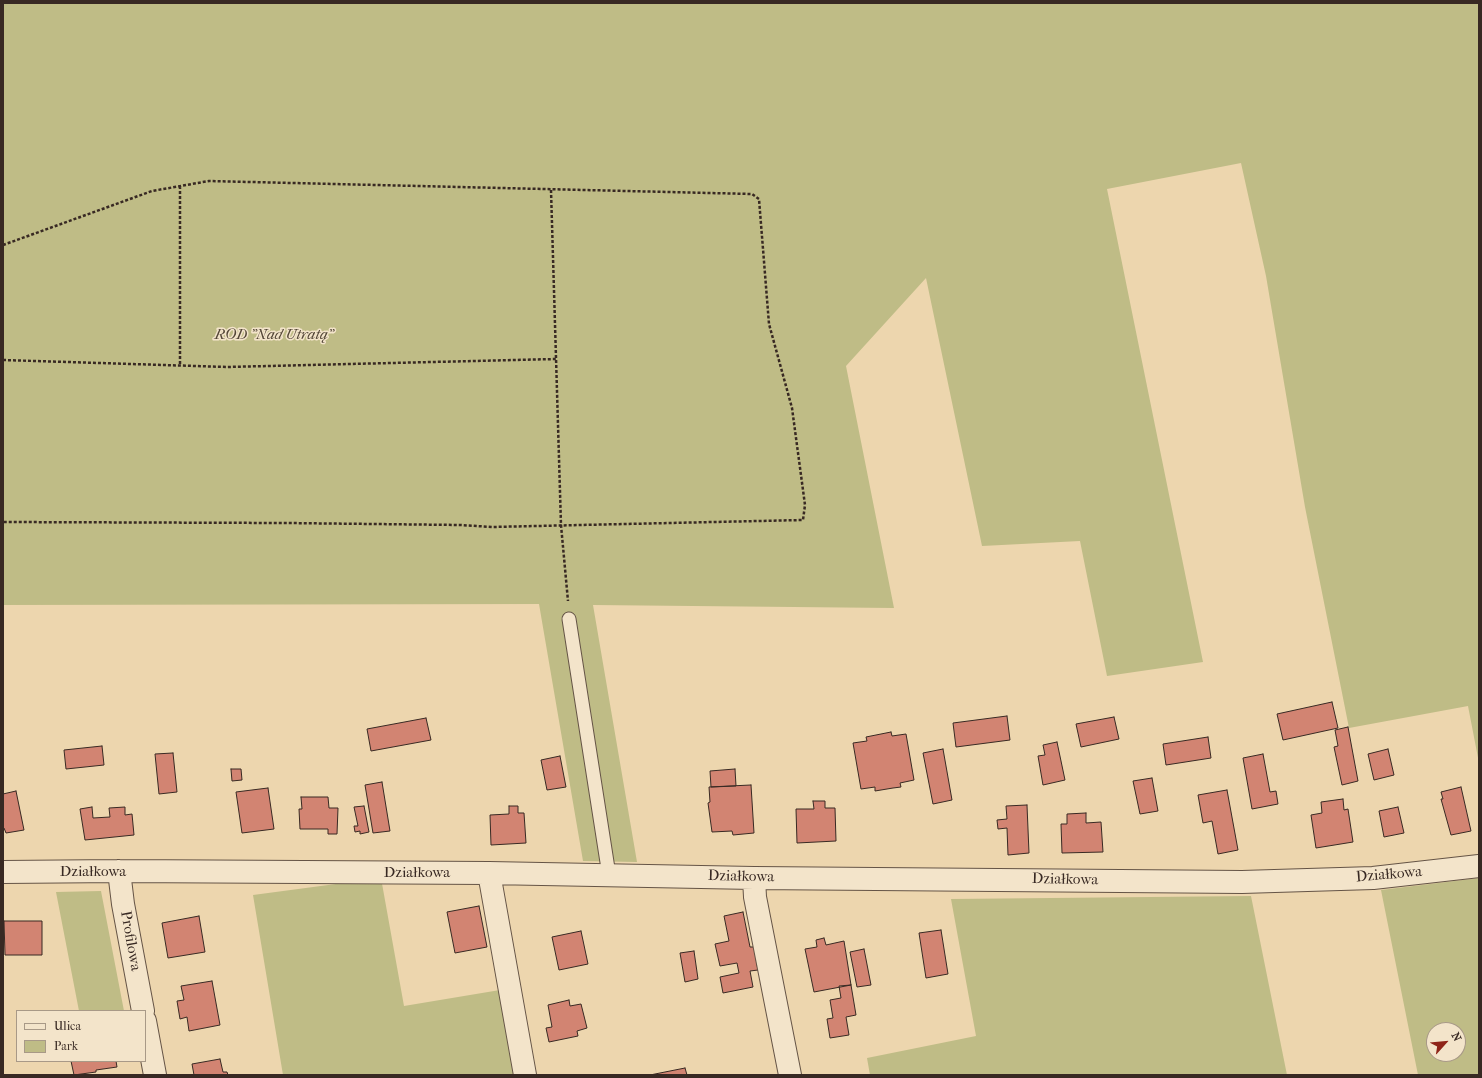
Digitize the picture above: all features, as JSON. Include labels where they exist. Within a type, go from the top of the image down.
[{"type":"street","name":"Działkowa","points":[[3,872],[119,871],[490,873],[754,878],[1242,882],[1373,878],[1479,866]]},
{"type":"street","name":"Profilowa","points":[[119,871],[123,904],[143,1010]]},
{"type":"street","points":[[490,873],[525,1075]]},
{"type":"street","points":[[754,878],[755,898],[790,1075]]},
{"type":"street","points":[[146,1026],[155,1075]]},
{"type":"lane","points":[[569,619],[609,875]]},
{"type":"path","points":[[3,245],[152,191],[209,181],[752,194],[759,199],[769,324],[792,408],[806,505],[803,520],[492,527],[460,525],[286,523],[3,522]]},
{"type":"path","points":[[180,186],[180,366]]},
{"type":"path","points":[[552,190],[561,525],[569,619]]},
{"type":"path","points":[[3,360],[227,367],[556,359]]},
{"type":"green space","name":"ROD \"Nad Utratą\"","points":[[3,3],[1479,3],[1479,763],[1468,706],[1349,728],[1305,507],[1266,276],[1241,163],[1107,189],[1203,662],[1107,676],[1080,541],[982,546],[926,278],[846,366],[894,608],[593,605],[637,862],[583,861],[539,604],[3,605]]},
{"type":"green space","points":[[381,878],[404,1006],[500,990],[517,1075],[283,1075],[253,895]]},
{"type":"green space","points":[[1479,878],[1479,1075],[1418,1075],[1381,890]]},
{"type":"green space","points":[[101,891],[124,1010],[79,1010],[56,892]]},
{"type":"green space","points":[[1251,896],[1287,1075],[870,1075],[867,1058],[976,1036],[951,899]]},
{"type":"building","points":[[1332,702],[1338,728],[1283,740],[1277,714]]},
{"type":"building","points":[[1007,716],[1010,740],[956,747],[953,723]]},
{"type":"building","points":[[1114,717],[1119,739],[1081,747],[1076,724]]},
{"type":"building","points":[[426,718],[431,740],[371,751],[367,729]]},
{"type":"building","points":[[1348,727],[1358,781],[1342,785],[1334,747],[1338,746],[1335,730]]},
{"type":"building","points":[[891,732],[892,736],[906,734],[914,780],[900,783],[901,787],[875,791],[875,787],[861,789],[853,743],[867,741],[866,737]]},
{"type":"building","points":[[1208,737],[1211,758],[1166,765],[1163,744]]},
{"type":"building","points":[[1057,742],[1065,780],[1043,785],[1038,756],[1045,755],[1043,745]]},
{"type":"building","points":[[102,746],[104,765],[66,769],[64,750]]},
{"type":"building","points":[[943,749],[952,800],[933,804],[923,753]]},
{"type":"building","points":[[1388,749],[1394,775],[1374,780],[1368,754]]},
{"type":"building","points":[[173,753],[177,792],[159,794],[155,754]]},
{"type":"building","points":[[1263,754],[1270,792],[1276,791],[1278,804],[1252,809],[1243,758]]},
{"type":"building","points":[[560,756],[566,787],[547,790],[541,760]]},
{"type":"building","points":[[231,769],[241,769],[242,780],[232,781]]},
{"type":"building","points":[[735,769],[736,786],[711,787],[710,771]]},
{"type":"building","points":[[1152,778],[1158,811],[1140,814],[1133,781]]},
{"type":"building","points":[[382,782],[390,831],[373,833],[365,785]]},
{"type":"building","points":[[751,785],[754,833],[733,835],[732,831],[712,832],[708,803],[710,802],[709,787]]},
{"type":"building","points":[[1461,787],[1471,831],[1451,835],[1441,799],[1443,799],[1441,792]]},
{"type":"building","points":[[268,788],[274,829],[242,833],[236,792]]},
{"type":"building","points":[[1227,790],[1238,850],[1218,854],[1212,821],[1203,823],[1198,795]]},
{"type":"building","points":[[16,791],[24,830],[6,833],[4,828],[3,829],[3,794]]},
{"type":"building","points":[[301,797],[328,797],[329,808],[338,808],[337,834],[328,834],[328,829],[300,829],[299,809],[302,809]]},
{"type":"building","points":[[1343,799],[1344,810],[1348,809],[1353,842],[1316,848],[1311,815],[1322,813],[1321,802]]},
{"type":"building","points":[[813,801],[825,801],[825,808],[835,808],[836,841],[797,843],[796,809],[814,809]]},
{"type":"building","points":[[1027,805],[1029,853],[1008,855],[1007,828],[998,829],[997,820],[1007,819],[1006,806]]},
{"type":"building","points":[[364,806],[369,832],[360,834],[360,831],[355,832],[354,826],[358,826],[354,807]]},
{"type":"building","points":[[509,806],[518,806],[518,813],[524,813],[526,843],[491,845],[490,815],[509,814]]},
{"type":"building","points":[[92,807],[93,818],[110,817],[109,808],[125,807],[125,815],[132,814],[134,835],[85,840],[80,809]]},
{"type":"building","points":[[1398,807],[1404,833],[1384,837],[1379,811]]},
{"type":"building","points":[[1086,813],[1086,823],[1101,822],[1103,852],[1062,853],[1061,824],[1067,824],[1067,814]]},
{"type":"building","points":[[479,906],[487,947],[455,953],[447,912]]},
{"type":"building","points":[[743,912],[750,947],[754,947],[758,970],[750,971],[753,987],[723,993],[720,977],[739,973],[737,963],[720,966],[715,944],[729,941],[724,916]]},
{"type":"building","points":[[199,916],[205,952],[168,958],[162,923]]},
{"type":"building","points":[[4,921],[42,921],[42,955],[5,955]]},
{"type":"building","points":[[941,930],[948,974],[926,978],[919,933]]},
{"type":"building","points":[[581,931],[588,964],[559,970],[552,937]]},
{"type":"building","points":[[824,938],[826,945],[844,941],[851,985],[814,992],[805,949],[817,947],[816,940]]},
{"type":"building","points":[[864,949],[871,985],[857,987],[850,952]]},
{"type":"building","points":[[694,951],[698,979],[685,982],[680,953]]},
{"type":"building","points":[[212,981],[220,1025],[189,1031],[187,1017],[180,1019],[177,1001],[184,1000],[181,986]]},
{"type":"building","points":[[851,985],[856,1015],[846,1017],[849,1035],[830,1038],[827,1019],[833,1018],[830,1000],[841,998],[839,986]]},
{"type":"building","points":[[569,1000],[570,1006],[581,1004],[587,1028],[577,1031],[578,1036],[549,1042],[546,1028],[552,1027],[548,1005]]},
{"type":"building","points":[[220,1059],[223,1072],[227,1072],[228,1075],[194,1075],[192,1064]]},
{"type":"building","points":[[71,1062],[116,1062],[117,1067],[74,1075]]},
{"type":"building","points":[[685,1068],[687,1075],[650,1075]]}]
